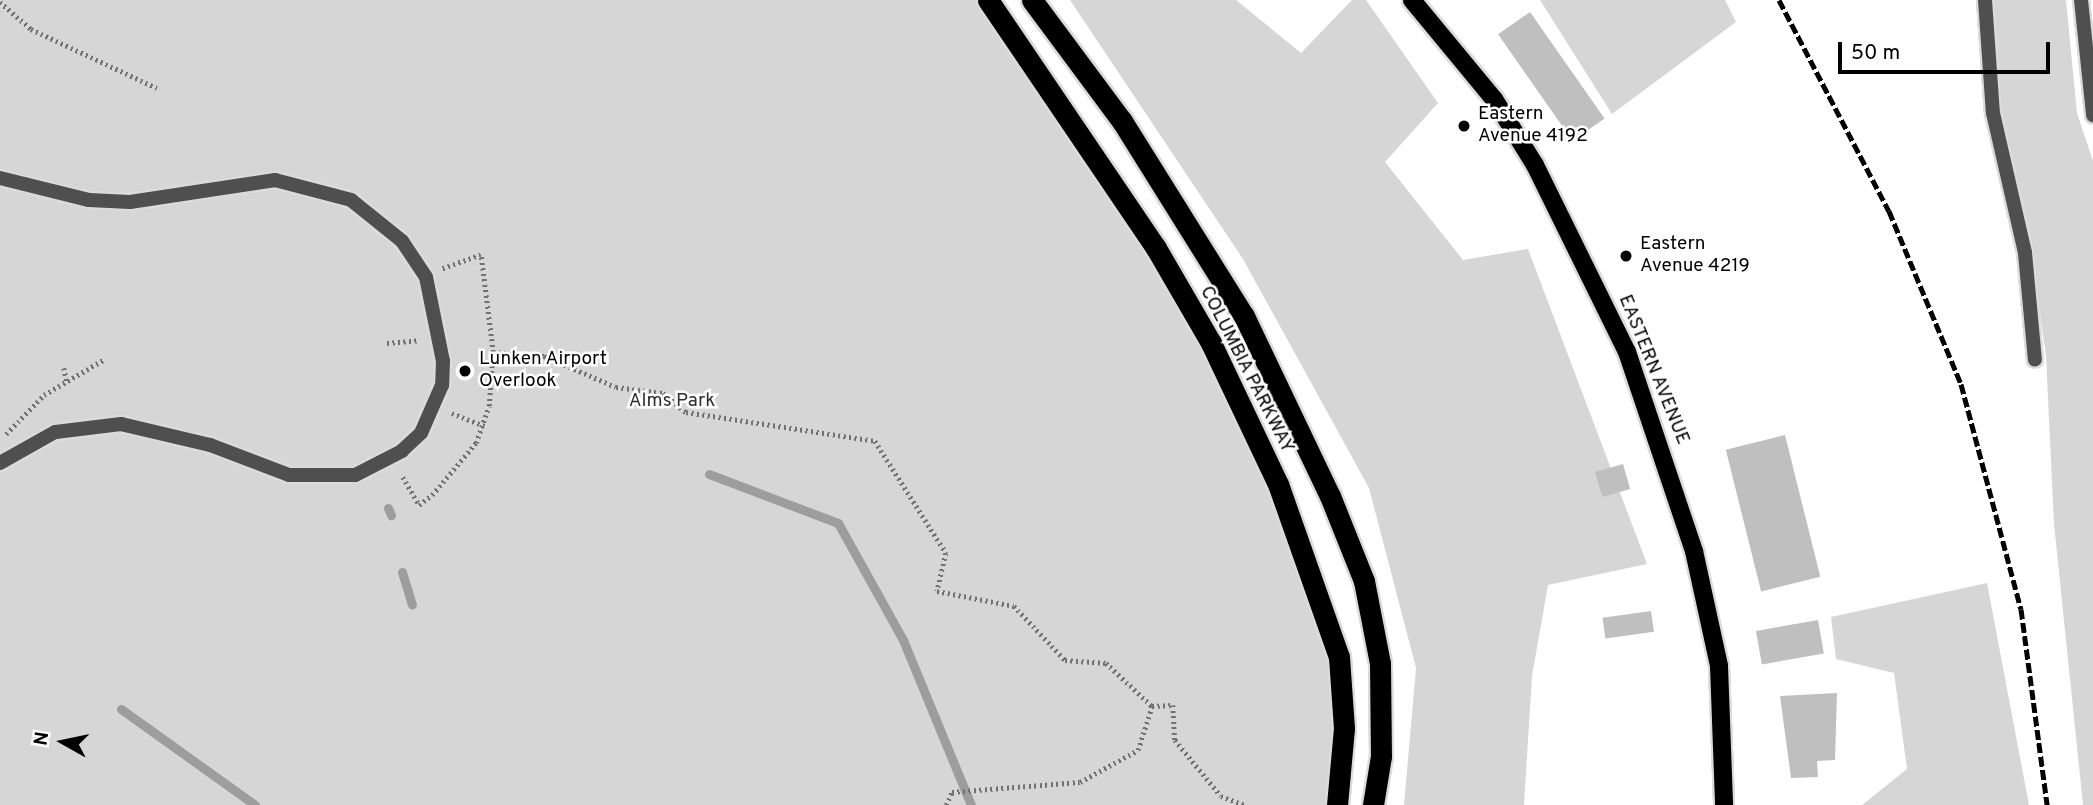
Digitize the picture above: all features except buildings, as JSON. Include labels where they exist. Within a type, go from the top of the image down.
[{"type":"highway","name":"COLUMBIA PARKWAY","points":[[988,0],[1156,248],[1211,343],[1278,484],[1339,657],[1343,728],[1337,805]]},
{"type":"highway","name":"COLUMBIA PARKWAY","points":[[1032,0],[1122,121],[1244,316],[1330,496],[1364,581],[1380,663],[1381,756],[1373,805]]},
{"type":"main road","name":"EASTERN AVENUE","points":[[1412,0],[1494,99],[1528,154],[1627,352],[1694,551],[1719,666],[1724,805]]},
{"type":"street","points":[[1985,0],[1993,113],[2025,253],[2035,360]]},
{"type":"street","points":[[2081,0],[2093,115]]},
{"type":"street","points":[[0,178],[89,200],[130,202],[275,180],[351,200],[402,241],[426,277],[443,361],[442,386],[421,433],[380,466],[355,475],[289,475],[210,445],[121,424],[55,432],[0,463]]},
{"type":"path","points":[[0,2],[31,29],[158,88]]},
{"type":"path","points":[[403,477],[419,505],[462,463],[484,426],[493,352],[481,255],[443,269]]},
{"type":"path","points":[[387,343],[413,341]]},
{"type":"path","points":[[493,352],[544,356],[616,387],[663,393],[686,412],[707,417],[875,442],[946,553],[937,591],[1014,606],[1065,660],[1106,663],[1152,706],[1173,705],[1175,740],[1221,796],[1244,805]]},
{"type":"path","points":[[3,438],[44,395],[67,383],[90,362],[103,360]]},
{"type":"path","points":[[64,368],[67,383]]},
{"type":"path","points":[[455,414],[484,426]]},
{"type":"path","points":[[946,805],[952,792],[1080,782],[1138,750],[1152,706]]},
{"type":"green space","name":"Alms Park","points":[[0,0],[988,0],[1211,343],[1339,657],[1337,805],[0,805]]},
{"type":"green space","points":[[1070,0],[1236,0],[1301,53],[1352,0],[1366,0],[1438,103],[1385,162],[1463,260],[1528,249],[1647,564],[1548,585],[1532,676],[1524,805],[1404,805],[1416,668],[1369,488],[1243,259]]},
{"type":"green space","points":[[1540,0],[1725,0],[1736,22],[1612,114]]},
{"type":"green space","points":[[1992,0],[2066,0],[2077,113],[2093,161],[2093,805],[2083,805],[2054,524],[2046,356],[2028,231],[2004,143]]},
{"type":"green space","points":[[1987,583],[2029,805],[1862,805],[1907,769],[1894,673],[1836,659],[1831,617]]},
{"type":"waterway","points":[[709,474],[838,523],[903,640],[971,805]]},
{"type":"waterway","points":[[388,508],[391,515]]},
{"type":"waterway","points":[[402,572],[412,605]]},
{"type":"waterway","points":[[121,709],[255,805]]},
{"type":"railway","points":[[1779,0],[1889,211],[1961,384],[2021,609],[2047,805]]},
{"type":"place","name":"Eastern Avenue 4192","points":[[1464,126]]},
{"type":"place","name":"Eastern Avenue 4219","points":[[1626,256]]},
{"type":"place","name":"Lunken Airport Overlook","points":[[465,371]]}]
